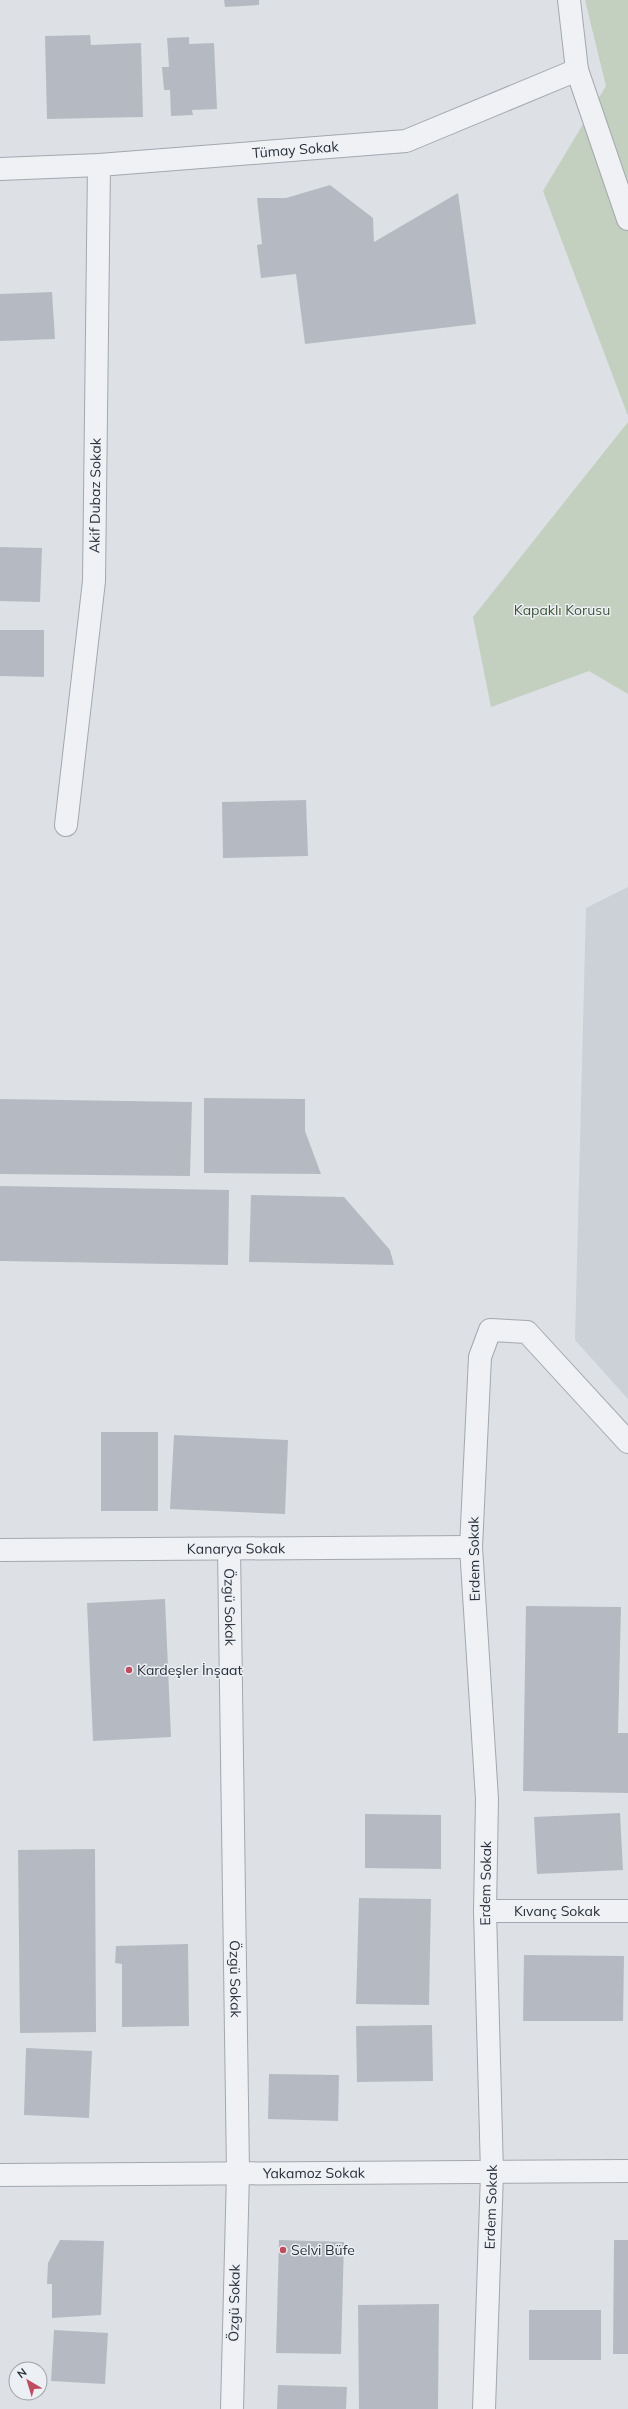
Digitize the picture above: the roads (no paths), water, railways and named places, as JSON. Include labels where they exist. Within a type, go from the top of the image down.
[{"type":"street","points":[[569,0],[577,70],[628,219]]},
{"type":"street","name":"Tümay Sokak","points":[[0,169],[99,165],[406,141],[577,70]]},
{"type":"street","name":"Akif Dubaz Sokak","points":[[66,825],[94,581],[99,165]]},
{"type":"street","name":"Erdem Sokak","points":[[484,2409],[492,2173],[485,1911],[487,1799],[471,1547],[480,1357],[490,1330],[527,1332],[628,1442]]},
{"type":"street","name":"Kanarya Sokak","points":[[0,1550],[471,1547]]},
{"type":"street","name":"Özgü Sokak","points":[[229,1549],[238,2172],[232,2409]]},
{"type":"street","name":"Kıvanç Sokak","points":[[485,1911],[628,1911]]},
{"type":"street","name":"Yakamoz Sokak","points":[[0,2175],[238,2172],[492,2173],[628,2171]]},
{"type":"place","name":"Kardeşler İnşaat","points":[[129,1670]]},
{"type":"place","name":"Selvi Büfe","points":[[283,2250]]},
{"type":"park label","name":"Kapaklı Korusu","points":[[562,610]]}]
